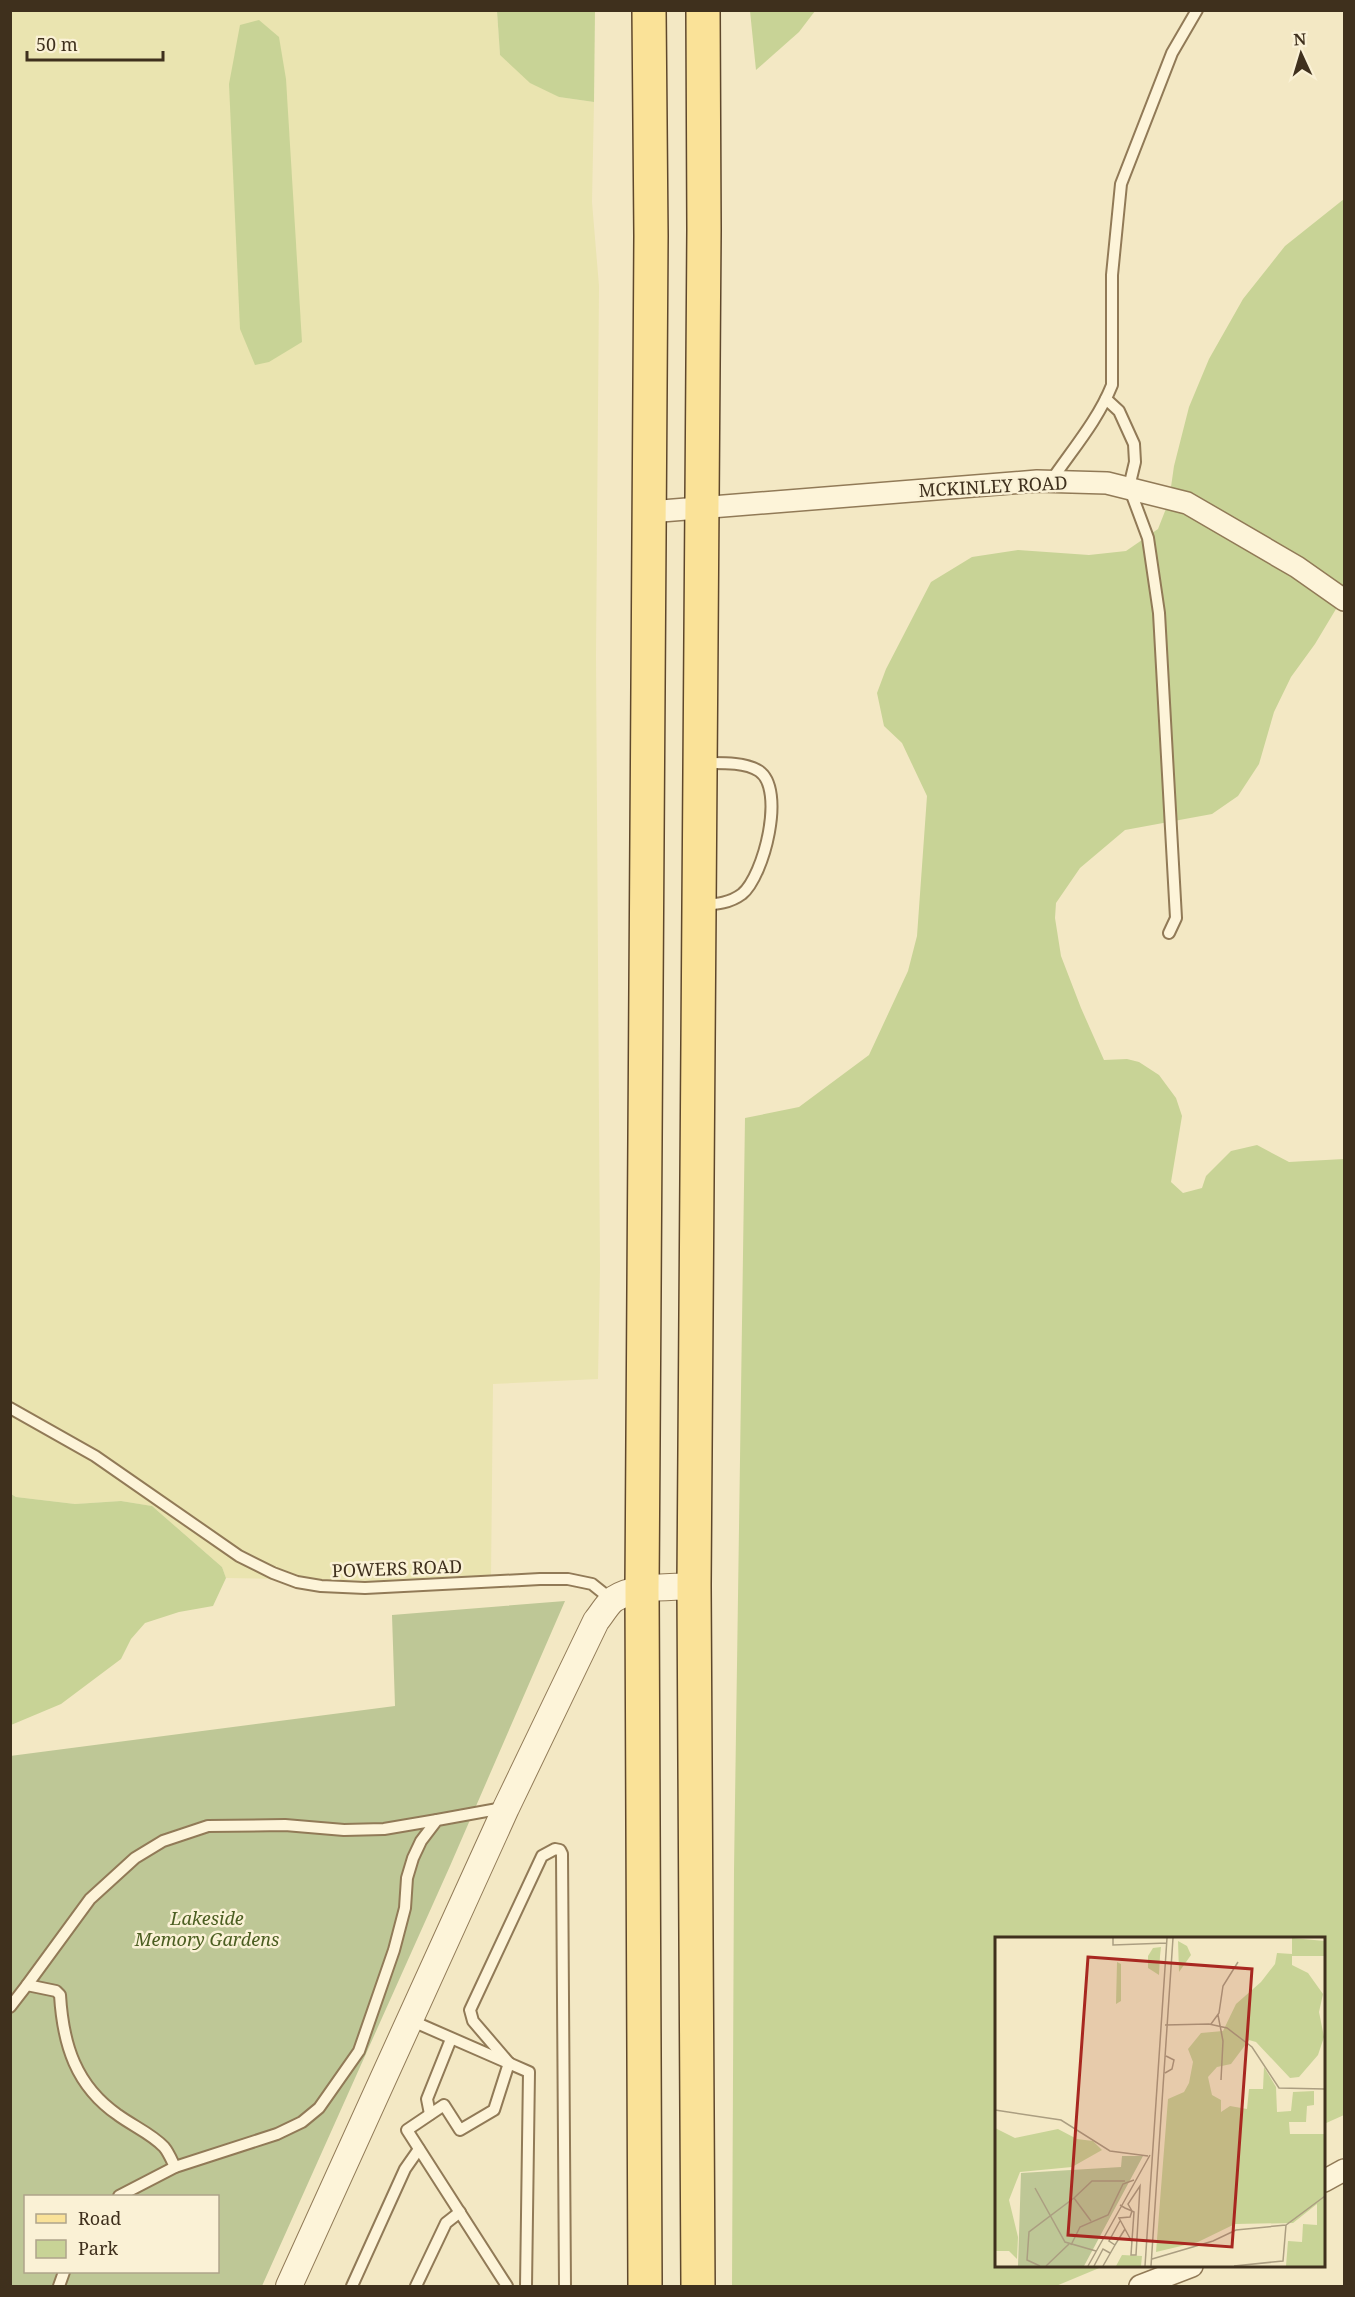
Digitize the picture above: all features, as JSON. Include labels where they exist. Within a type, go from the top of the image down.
[{"type":"main road","points":[[645,2286],[644,2128],[627,1595],[649,512],[651,146],[649,10]]},
{"type":"main road","points":[[698,2286],[694,1586],[705,99],[703,10]]},
{"type":"main road","points":[[644,2128],[658,2156],[666,2286]]},
{"type":"street","name":"MCKINLEY ROAD","points":[[649,512],[805,498],[1051,481],[1107,483],[1187,503],[1297,567],[1344,600]]},
{"type":"street","points":[[289,2286],[506,1808],[596,1621],[627,1595],[694,1586]]},
{"type":"street","points":[[1325,2180],[1344,2170]]},
{"type":"street","points":[[1140,2286],[1187,2267]]},
{"type":"lane","points":[[1051,481],[1106,399],[1112,385],[1112,275],[1121,184],[1172,53],[1197,10]]},
{"type":"lane","points":[[1106,399],[1119,411],[1134,444],[1135,462],[1129,487],[1148,538],[1159,613],[1176,907],[1176,918],[1168,933]]},
{"type":"lane","points":[[699,905],[727,903],[742,893],[757,874],[770,830],[771,798],[766,777],[758,770],[724,763],[701,764]]},
{"type":"lane","name":"POWERS ROAD","points":[[10,1408],[95,1456],[245,1559],[297,1582],[321,1586],[365,1588],[568,1579],[627,1595]]},
{"type":"lane","points":[[10,2007],[90,1899],[135,1858],[163,1841],[208,1826],[285,1825],[364,1830],[384,1829],[506,1808]]},
{"type":"lane","points":[[121,2195],[175,2168],[277,2134],[302,2122],[319,2108],[358,2052],[394,1950],[405,1908],[407,1878],[413,1858],[437,1820]]},
{"type":"lane","points":[[509,2063],[473,2020],[470,2010],[542,1856],[549,1851],[560,1850],[562,1854],[565,2286]]},
{"type":"lane","points":[[27,1985],[56,1991],[60,1995],[64,2027],[81,2078],[90,2091],[116,2114],[158,2141],[175,2168]]},
{"type":"lane","points":[[410,2020],[529,2072],[526,2286]]},
{"type":"lane","points":[[430,2114],[427,2099],[451,2039]]},
{"type":"lane","points":[[507,2286],[407,2130],[444,2105],[460,2130],[494,2110],[509,2063]]},
{"type":"lane","points":[[352,2286],[405,2169],[419,2149]]},
{"type":"lane","points":[[416,2286],[446,2223],[460,2212]]},
{"type":"shaded area","points":[[10,11],[497,11],[500,55],[559,97],[594,102],[592,202],[599,286],[596,656],[600,1268],[598,1379],[493,1384],[491,1579],[430,1582],[226,1578],[222,1567],[152,1506],[121,1501],[75,1504],[16,1497],[11,1494]]},
{"type":"green space","points":[[497,11],[595,11],[594,102],[559,97],[530,83],[500,55]]},
{"type":"green space","points":[[750,11],[815,11],[799,32],[756,70]]},
{"type":"green space","points":[[259,20],[279,37],[286,79],[302,342],[269,362],[255,365],[240,329],[229,84],[240,25]]},
{"type":"green space","points":[[1344,199],[1344,601],[1339,604],[1315,644],[1291,677],[1274,712],[1259,764],[1238,796],[1212,814],[1125,830],[1080,868],[1056,903],[1055,918],[1061,956],[1104,1060],[1127,1059],[1139,1062],[1159,1075],[1176,1098],[1182,1116],[1171,1182],[1183,1193],[1202,1188],[1206,1176],[1231,1151],[1257,1145],[1289,1162],[1344,1159],[1344,2115],[1325,2124],[1325,1937],[995,1937],[995,2267],[1102,2267],[1056,2286],[732,2286],[734,1870],[745,1118],[799,1107],[869,1055],[908,971],[917,936],[927,796],[902,743],[884,726],[877,693],[886,669],[931,582],[972,557],[1018,550],[1089,555],[1126,551],[1158,529],[1169,501],[1174,466],[1189,407],[1209,359],[1243,299],[1285,246]]},
{"type":"green space","points":[[11,1494],[16,1497],[75,1504],[121,1501],[152,1506],[222,1567],[226,1578],[213,1606],[179,1612],[145,1623],[131,1639],[121,1659],[61,1704],[11,1725]]},
{"type":"green space","name":"Lakeside Memory Gardens","points":[[565,1601],[450,1866],[262,2286],[11,2286],[10,1756],[395,1706],[392,1615]]}]
